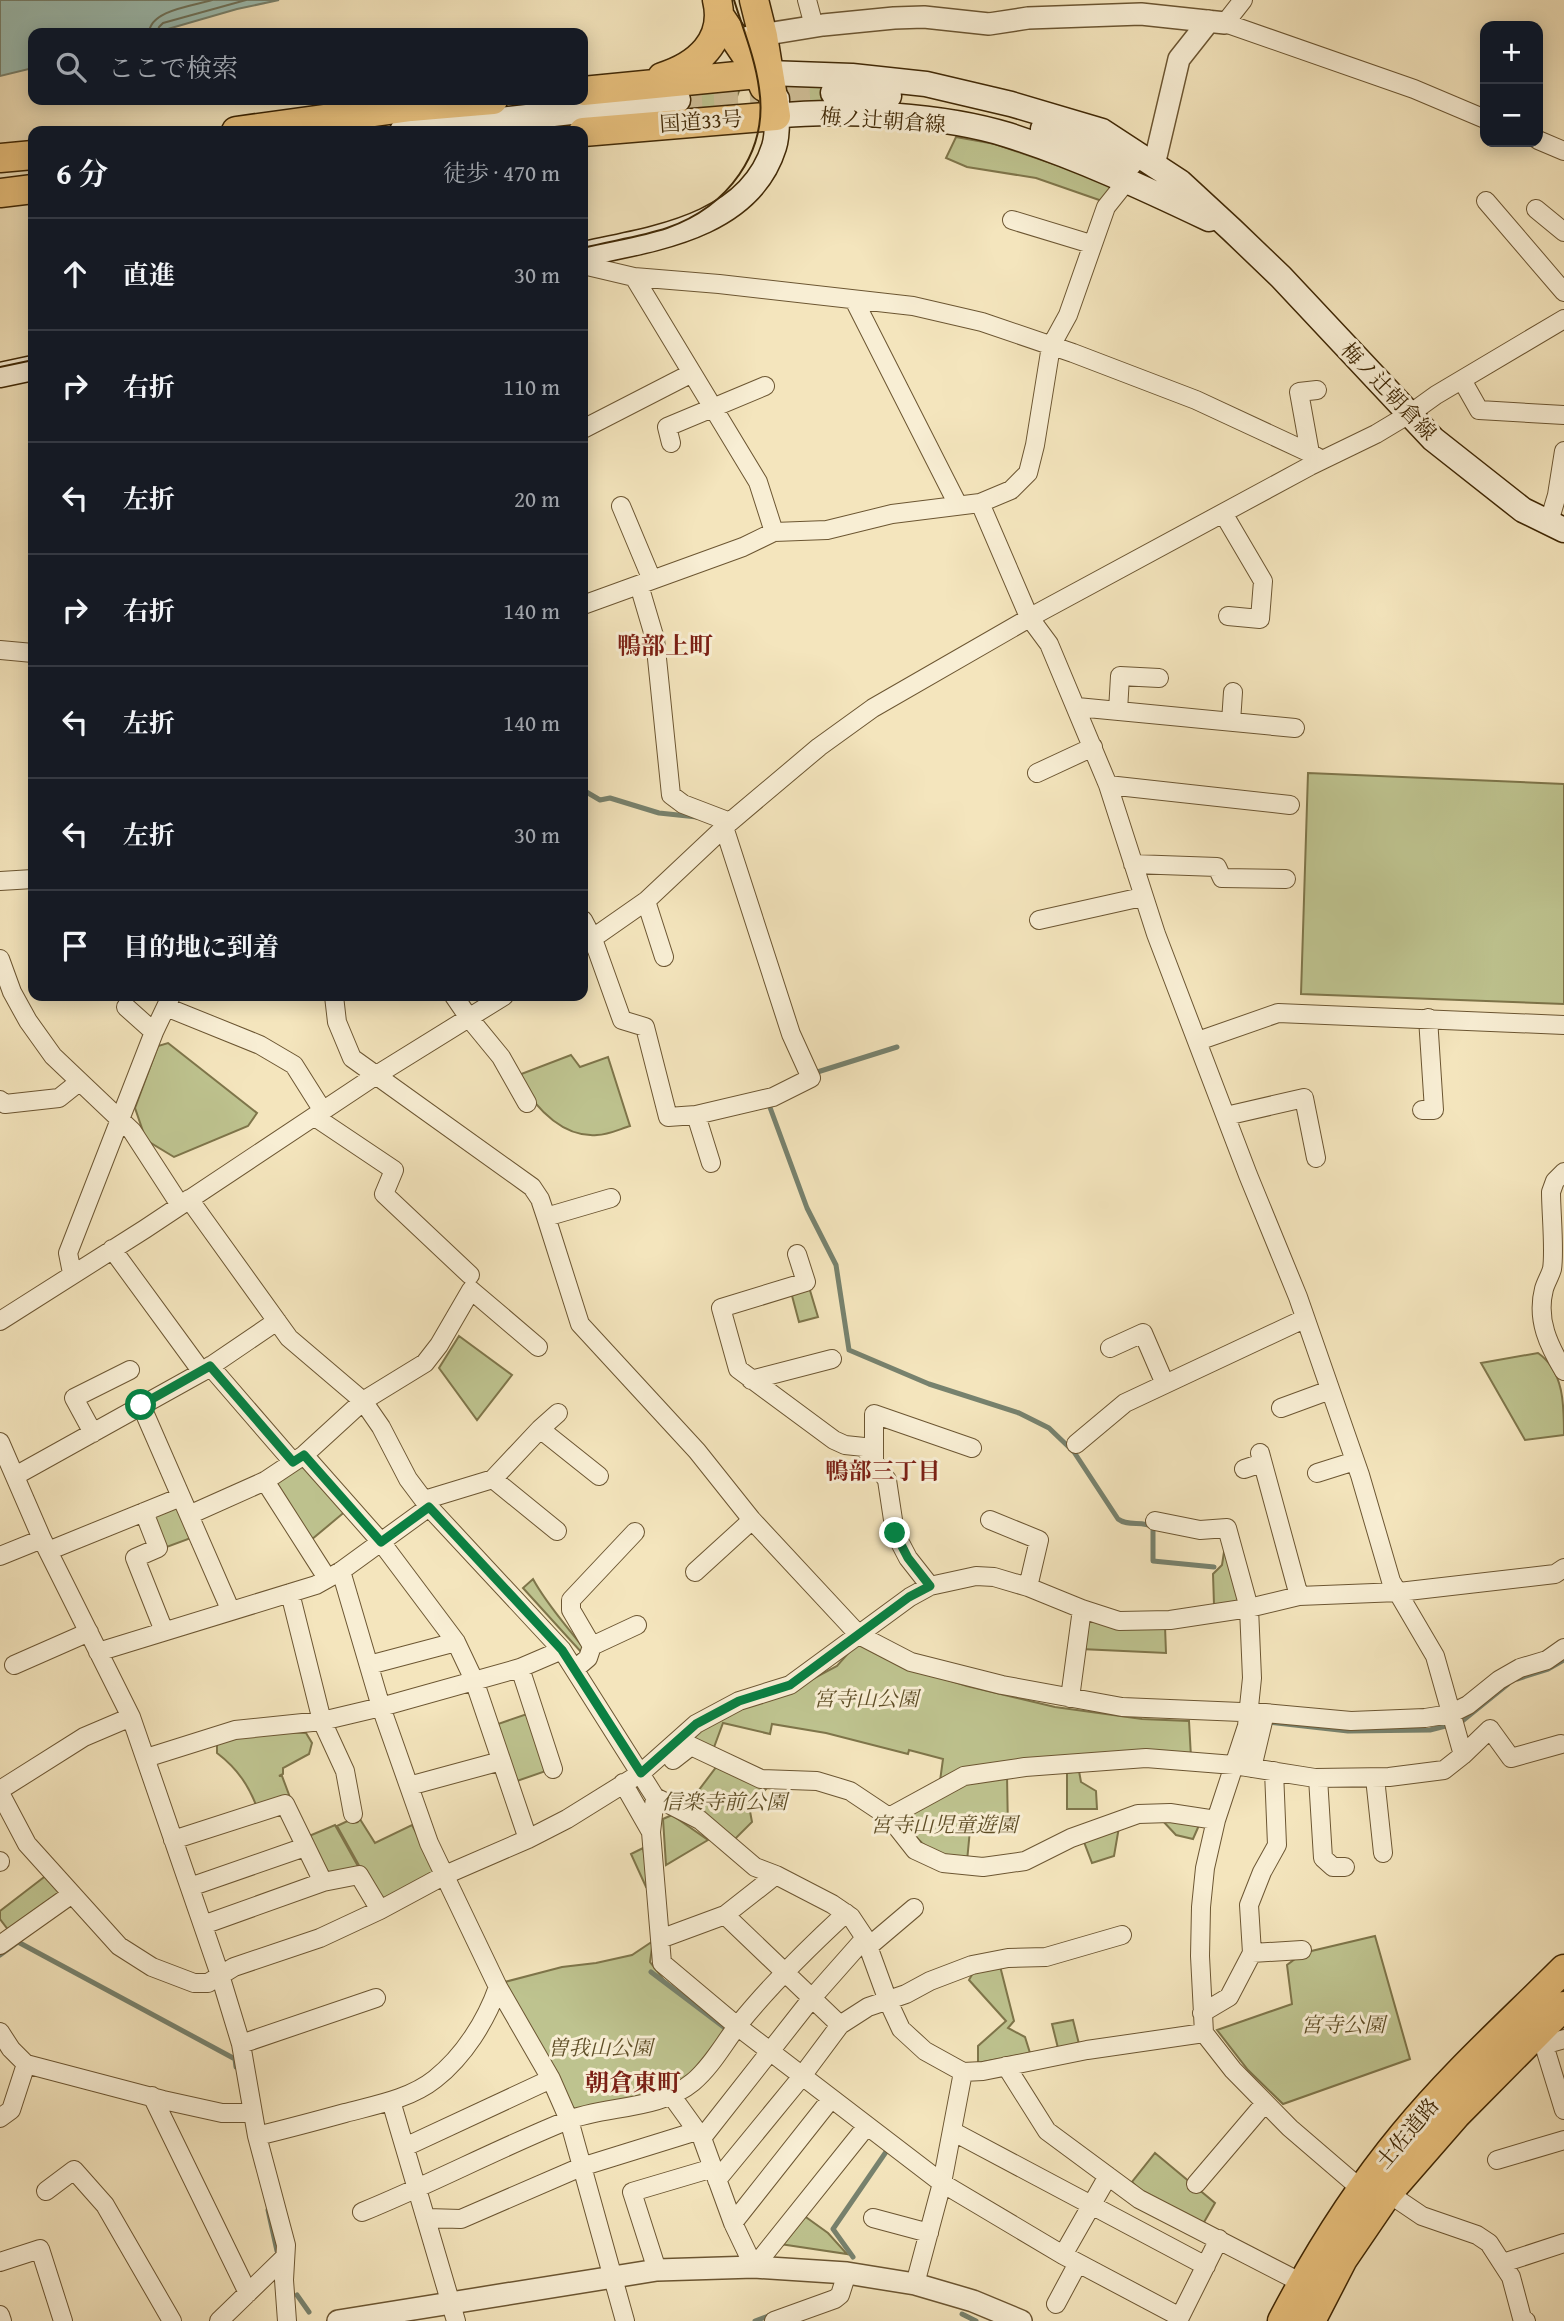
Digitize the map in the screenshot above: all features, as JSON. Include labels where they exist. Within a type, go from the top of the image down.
[{"type":"highway","name":"国道33号","points":[[588,132],[776,116],[763,74],[763,36],[754,0]]},
{"type":"highway","name":"国道33号","points":[[633,87],[683,71],[704,53],[713,41],[720,14]]},
{"type":"highway","points":[[720,14],[763,74]]},
{"type":"highway","name":"国道33号","points":[[588,91],[763,74]]},
{"type":"highway","points":[[272,126],[434,105]]},
{"type":"highway","points":[[0,158],[28,155]]},
{"type":"highway","points":[[0,193],[28,190]]},
{"type":"highway","name":"土佐道路","points":[[1311,2321],[1343,2259],[1388,2193],[1531,2033],[1564,1969]]},
{"type":"highway","name":"土佐道路","points":[[1282,2321],[1324,2244],[1361,2189],[1406,2132],[1564,2006]]},
{"type":"main road","points":[[588,253],[680,232],[729,207],[752,187],[765,168],[777,134],[776,116],[780,87],[789,76],[798,73]]},
{"type":"main road","name":"梅ノ辻朝倉線","points":[[763,74],[852,76],[926,84],[1010,104],[1102,131],[1154,166],[1175,191],[1232,230],[1281,277],[1442,446],[1524,510],[1556,526]]},
{"type":"main road","points":[[833,93],[922,99],[964,105],[1050,131],[1090,147],[1175,191]]},
{"type":"main road","points":[[447,126],[678,100]]},
{"type":"main road","name":"梅ノ辻朝倉線","points":[[776,116],[845,114],[924,118],[1006,135],[1126,182],[1175,191]]},
{"type":"main road","points":[[0,375],[28,369]]},
{"type":"street","points":[[807,0],[814,26]]},
{"type":"street","points":[[1154,166],[1179,59],[1243,0]]},
{"type":"street","points":[[720,14],[737,34],[751,37],[814,26],[924,17],[989,24],[1028,18],[1141,14],[1217,22],[1311,52],[1480,116]]},
{"type":"street","points":[[1543,142],[1564,151]]},
{"type":"street","points":[[588,603],[743,547],[774,532],[827,530],[892,514],[980,503],[1012,490],[1028,473],[1051,346],[1068,315],[1106,207],[1126,182]]},
{"type":"street","points":[[1486,201],[1564,292]]},
{"type":"street","points":[[1536,209],[1564,232]]},
{"type":"street","points":[[1012,220],[1091,244]]},
{"type":"street","points":[[588,266],[634,277],[744,286],[913,306],[982,323],[1196,400],[1316,456]]},
{"type":"street","points":[[634,277],[758,482],[774,532]]},
{"type":"street","points":[[854,300],[958,505]]},
{"type":"street","points":[[621,506],[645,582],[655,639],[671,795],[682,804],[727,824],[791,1034],[811,1077],[773,1097],[696,1115],[668,1117],[645,1027],[622,1020],[588,942],[646,901],[727,824],[819,747],[873,708],[1029,617],[1223,513],[1316,456],[1376,434],[1564,319]]},
{"type":"street","points":[[588,426],[692,373]]},
{"type":"street","points":[[1462,380],[1479,410],[1564,415]]},
{"type":"street","points":[[671,443],[667,427],[765,386]]},
{"type":"street","points":[[1316,456],[1299,392],[1317,390]]},
{"type":"street","points":[[1556,526],[1557,495],[1564,450]]},
{"type":"street","points":[[980,503],[1029,617],[1049,644],[1108,785],[1142,897],[1298,1297],[1355,1461],[1391,1581],[1435,1656],[1463,1755]]},
{"type":"street","points":[[1223,513],[1263,581],[1260,619],[1228,616]]},
{"type":"street","points":[[0,650],[28,653]]},
{"type":"street","points":[[1118,711],[1120,676],[1159,678]]},
{"type":"street","points":[[1231,722],[1233,692]]},
{"type":"street","points":[[1077,707],[1295,729]]},
{"type":"street","points":[[1037,773],[1093,747]]},
{"type":"street","points":[[1108,785],[1290,805]]},
{"type":"street","points":[[1133,864],[1217,867],[1222,878],[1286,879]]},
{"type":"street","points":[[0,881],[28,879]]},
{"type":"street","points":[[1038,920],[1142,897]]},
{"type":"street","points":[[646,901],[664,957]]},
{"type":"street","points":[[0,958],[12,992],[27,1021],[53,1056],[132,1132],[289,1338],[363,1401],[382,1427],[408,1479],[427,1504],[562,1650],[655,1797],[700,1820],[755,1867],[776,1875],[852,1917],[866,1943],[901,2029],[925,2050],[963,2072],[983,2071],[1087,2050],[1204,2033]]},
{"type":"street","points":[[72,1273],[68,1253],[168,1001],[260,1045],[294,1065],[319,1114],[394,1170],[384,1194],[470,1275]]},
{"type":"street","points":[[335,1001],[337,1022],[352,1058],[532,1187],[540,1199],[580,1324],[696,1451],[748,1523],[855,1637],[911,1662],[1002,1685],[1122,1707],[1254,1726],[1425,1718],[1450,1714],[1468,1705],[1499,1680],[1520,1668],[1547,1660],[1564,1648]]},
{"type":"street","points":[[457,1001],[501,1057],[527,1103]]},
{"type":"street","points":[[0,1321],[375,1076],[496,1001]]},
{"type":"street","points":[[126,1007],[154,1032]]},
{"type":"street","points":[[1198,1041],[1278,1013],[1564,1025]]},
{"type":"street","points":[[1422,1110],[1434,1110],[1428,1018]]},
{"type":"street","points":[[0,1100],[5,1104],[59,1098],[79,1082]]},
{"type":"street","points":[[1226,1116],[1304,1098],[1316,1158]]},
{"type":"street","points":[[696,1115],[711,1163]]},
{"type":"street","points":[[1564,1172],[1555,1181],[1550,1192],[1552,1267],[1544,1290],[1542,1307],[1548,1345],[1564,1371]]},
{"type":"street","points":[[546,1217],[611,1198]]},
{"type":"street","points":[[112,1249],[206,1369],[381,1542],[456,1642],[474,1680],[528,1839]]},
{"type":"street","points":[[797,1254],[806,1282],[713,1310],[738,1369],[834,1440],[845,1445],[864,1447],[887,1480],[895,1533],[908,1558],[930,1586]]},
{"type":"street","points":[[189,1515],[265,1481],[299,1458],[363,1401],[425,1363],[439,1345],[471,1290],[538,1347]]},
{"type":"street","points":[[1076,1444],[1125,1403],[1304,1319]]},
{"type":"street","points":[[8,1470],[93,1433],[206,1369],[277,1321]]},
{"type":"street","points":[[1110,1348],[1143,1333],[1165,1384]]},
{"type":"street","points":[[751,1380],[832,1359]]},
{"type":"street","points":[[93,1433],[74,1398],[130,1370]]},
{"type":"street","points":[[1281,1408],[1330,1390]]},
{"type":"street","points":[[141,1405],[230,1609]]},
{"type":"street","points":[[98,1652],[230,1609],[290,1593],[334,1575],[381,1542],[427,1504],[493,1479],[558,1413]]},
{"type":"street","points":[[874,1461],[874,1414],[972,1448]]},
{"type":"street","points":[[540,1429],[598,1476]]},
{"type":"street","points":[[0,1441],[8,1470],[131,1717],[220,1975],[242,2044],[257,2136],[286,2245],[284,2280],[287,2321]]},
{"type":"street","points":[[1244,1469],[1261,1458],[1299,1596]]},
{"type":"street","points":[[1317,1473],[1355,1461]]},
{"type":"street","points":[[493,1479],[557,1531]]},
{"type":"street","points":[[265,1481],[334,1575],[369,1665],[429,1843],[498,1987],[551,2079],[569,2120],[625,2321]]},
{"type":"street","points":[[0,1556],[45,1545],[181,1497]]},
{"type":"street","points":[[144,1512],[158,1548],[135,1558],[164,1630]]},
{"type":"street","points":[[990,1520],[1038,1540],[1028,1587]]},
{"type":"street","points":[[1155,1521],[1200,1530],[1227,1528],[1249,1608],[1254,1726],[1243,1766],[1216,1820],[1205,1868],[1201,1907],[1209,2008],[1204,2033],[1233,2070],[1290,2128],[1361,2189]]},
{"type":"street","points":[[695,1572],[748,1523]]},
{"type":"street","points":[[592,1646],[571,1610],[570,1600],[635,1532]]},
{"type":"street","points":[[643,1777],[696,1724],[739,1701],[790,1685],[909,1597],[930,1586],[976,1576],[994,1577],[1028,1587],[1082,1609],[1125,1620],[1170,1620],[1249,1608],[1299,1596],[1399,1592],[1561,1576]]},
{"type":"street","points":[[290,1593],[322,1721],[345,1771],[354,1814]]},
{"type":"street","points":[[1070,1698],[1082,1609]]},
{"type":"street","points":[[575,1669],[588,1657],[592,1646],[637,1625]]},
{"type":"street","points":[[13,1665],[89,1632]]},
{"type":"street","points":[[369,1665],[456,1642]]},
{"type":"street","points":[[146,1758],[235,1730],[322,1721],[381,1707],[520,1668],[562,1650]]},
{"type":"street","points":[[520,1668],[553,1769]]},
{"type":"street","points":[[131,1717],[84,1737],[0,1792],[27,1844],[119,1946],[152,1968],[194,1983],[208,1983],[234,1967],[320,1938],[380,1910],[445,1875],[528,1839],[578,1812],[623,1783],[643,1777],[691,1746],[761,1779],[817,1780],[850,1791],[890,1818],[915,1850],[943,1863],[983,1867],[1025,1861],[1071,1838],[1138,1814],[1170,1813],[1216,1820]]},
{"type":"street","points":[[890,1818],[964,1776],[1026,1767],[1146,1758],[1243,1766],[1318,1778],[1375,1777],[1444,1770],[1490,1729],[1511,1758],[1560,1744]]},
{"type":"street","points":[[409,1786],[501,1761]]},
{"type":"street","points":[[1209,2008],[1229,1997],[1252,1953],[1249,1905],[1262,1872],[1277,1845],[1274,1771]]},
{"type":"street","points":[[1375,1777],[1383,1853]]},
{"type":"street","points":[[1318,1778],[1323,1858],[1333,1867],[1345,1867]]},
{"type":"street","points":[[623,1783],[651,1832]]},
{"type":"street","points":[[655,1797],[651,1832],[662,1963],[734,2031],[863,2130],[942,2183],[1070,2259],[1180,2317],[1219,2239]]},
{"type":"street","points":[[173,1840],[285,1804],[323,1882]]},
{"type":"street","points":[[190,1886],[305,1847]]},
{"type":"street","points":[[203,1925],[323,1882],[359,1875],[380,1910]]},
{"type":"street","points":[[660,1939],[726,1914],[776,1875]]},
{"type":"street","points":[[0,1945],[72,1894]]},
{"type":"street","points":[[427,2218],[461,2219],[581,2167],[699,2135],[768,2057],[812,1998],[866,1943],[914,1908]]},
{"type":"street","points":[[362,2212],[569,2120],[671,2095],[692,2083],[785,1970],[846,1913]]},
{"type":"street","points":[[726,1914],[839,2025]]},
{"type":"street","points":[[657,2270],[632,2192],[715,2174],[798,2080],[839,2025],[868,2007],[906,1994],[930,1981],[972,1965],[1009,1958],[1045,1957],[1122,1935]]},
{"type":"street","points":[[1252,1953],[1302,1950]]},
{"type":"street","points":[[257,2136],[391,2101],[434,2080],[479,2029],[498,1987]]},
{"type":"street","points":[[242,2044],[376,1998]]},
{"type":"street","points":[[0,2032],[11,2049],[26,2064],[222,2113],[253,2113]]},
{"type":"street","points":[[1531,2033],[1564,2039]]},
{"type":"street","points":[[1531,2033],[1564,2110]]},
{"type":"street","points":[[0,2118],[11,2110],[26,2064]]},
{"type":"street","points":[[1006,2066],[1047,2132],[1139,2199],[1302,2283]]},
{"type":"street","points":[[915,2284],[942,2183],[963,2072]]},
{"type":"street","points":[[405,2147],[551,2079]]},
{"type":"street","points":[[671,2095],[699,2135],[733,2223],[754,2267]]},
{"type":"street","points":[[152,2096],[248,2293]]},
{"type":"street","points":[[391,2101],[454,2312]]},
{"type":"street","points":[[733,2223],[828,2103]]},
{"type":"street","points":[[1195,2184],[1265,2103]]},
{"type":"street","points":[[754,2267],[863,2130]]},
{"type":"street","points":[[951,2131],[1206,2266]]},
{"type":"street","points":[[1497,2160],[1564,2140]]},
{"type":"street","points":[[46,2190],[75,2170],[105,2205],[172,2321]]},
{"type":"street","points":[[1056,2304],[1091,2206],[1108,2176]]},
{"type":"street","points":[[1388,2193],[1422,2216],[1477,2235],[1489,2243],[1507,2261],[1523,2320]]},
{"type":"street","points":[[873,2218],[929,2233]]},
{"type":"street","points":[[1507,2261],[1564,2244]]},
{"type":"street","points":[[0,2262],[40,2249],[63,2321]]},
{"type":"street","points":[[219,2321],[285,2257]]},
{"type":"street","points":[[338,2321],[454,2312],[612,2277],[657,2270],[754,2267],[846,2273],[915,2284],[974,2301],[1021,2321]]},
{"type":"street","points":[[774,2321],[835,2299],[840,2295],[846,2273]]},
{"type":"street","points":[[0,2315],[2,2321]]},
{"type":"green space","points":[[833,81],[832,105],[817,104],[795,95],[797,90],[805,85]]},
{"type":"green space","points":[[736,87],[739,91],[736,99],[706,111],[686,115],[685,91]]},
{"type":"green space","points":[[956,137],[995,144],[1118,186],[1105,202],[1036,178],[967,167],[946,158]]},
{"type":"green space","points":[[1308,773],[1564,784],[1564,1004],[1301,994]]},
{"type":"green space","points":[[168,1043],[257,1113],[248,1126],[174,1157],[146,1140],[135,1108],[158,1046]]},
{"type":"green space","points":[[571,1055],[580,1067],[608,1057],[630,1126],[601,1135],[571,1131],[539,1108],[516,1076]]},
{"type":"green space","points":[[809,1287],[818,1317],[799,1322],[791,1292]]},
{"type":"green space","points":[[459,1336],[512,1375],[477,1420],[439,1368]]},
{"type":"green space","points":[[1538,1353],[1547,1360],[1558,1379],[1563,1401],[1564,1435],[1525,1440],[1481,1363]]},
{"type":"green space","points":[[304,1459],[347,1510],[311,1540],[273,1482]]},
{"type":"green space","points":[[178,1506],[191,1538],[164,1548],[152,1516]]},
{"type":"green space","points":[[1226,1539],[1242,1602],[1214,1605],[1213,1574],[1222,1565]]},
{"type":"green space","points":[[533,1579],[585,1650],[582,1653],[523,1588]]},
{"type":"green space","points":[[1086,1615],[1165,1626],[1166,1653],[1081,1649]]},
{"type":"green space","name":"宮寺山公園","points":[[858,1642],[907,1667],[967,1686],[1055,1707],[1142,1719],[1189,1721],[1191,1757],[940,1781],[943,1759],[909,1750],[908,1754],[826,1733],[772,1724],[770,1734],[723,1723],[713,1750],[687,1739],[716,1718],[792,1690],[837,1666]]},
{"type":"green space","points":[[527,1714],[546,1771],[514,1782],[495,1725]]},
{"type":"green space","points":[[283,1732],[306,1733],[312,1743],[309,1754],[283,1768],[283,1774],[279,1776],[282,1776],[291,1800],[258,1810],[242,1778],[217,1753],[217,1743],[238,1737]]},
{"type":"green space","name":"信楽寺前公園","points":[[717,1766],[767,1788],[749,1806],[752,1822],[732,1842],[686,1807]]},
{"type":"green space","points":[[1079,1771],[1081,1782],[1096,1791],[1097,1809],[1067,1809],[1067,1773]]},
{"type":"green space","name":"宮寺山児童遊園","points":[[1007,1775],[1008,1831],[970,1830],[967,1861],[928,1848],[901,1817],[964,1781]]},
{"type":"green space","points":[[672,1815],[708,1840],[666,1865],[663,1819]]},
{"type":"green space","points":[[358,1816],[375,1843],[412,1825],[438,1874],[381,1905],[337,1826]]},
{"type":"green space","points":[[1161,1819],[1200,1823],[1193,1839],[1176,1835]]},
{"type":"green space","points":[[335,1825],[359,1868],[329,1874],[309,1836]]},
{"type":"green space","points":[[1119,1827],[1114,1856],[1092,1863],[1084,1842]]},
{"type":"green space","points":[[643,1848],[650,1885],[646,1887],[631,1854]]},
{"type":"green space","points":[[48,1874],[65,1892],[9,1931],[0,1919],[0,1911]]},
{"type":"green space","name":"宮寺公園","points":[[1375,1936],[1410,2059],[1283,2104],[1248,2070],[1217,2030],[1292,2004],[1287,1965],[1303,1953]]},
{"type":"green space","name":"曽我山公園","points":[[653,1941],[650,1962],[664,1980],[729,2032],[692,2083],[569,2120],[497,1984],[562,1967],[632,1955]]},
{"type":"green space","points":[[1000,1966],[1014,2021],[1008,2028],[1025,2037],[1030,2053],[978,2063],[978,2046],[1006,2021],[969,1980],[974,1971]]},
{"type":"green space","points":[[1073,2020],[1079,2044],[1058,2048],[1052,2024]]},
{"type":"green space","points":[[1155,2153],[1215,2203],[1203,2224],[1143,2193],[1132,2182]]},
{"type":"green space","points":[[803,2215],[828,2233],[847,2254],[780,2244]]},
{"type":"water","points":[[0,0],[279,0],[171,28],[28,28],[28,69],[0,76]]},
{"type":"waterway","points":[[588,793],[600,800],[610,798],[659,813],[697,817]]},
{"type":"waterway","points":[[811,1074],[897,1047]]},
{"type":"waterway","points":[[768,1102],[807,1208],[836,1265],[849,1350],[929,1384],[1019,1413],[1049,1428],[1074,1452],[1118,1519],[1126,1523],[1153,1527],[1153,1561],[1214,1567]]},
{"type":"waterway","points":[[1517,1679],[1548,1669],[1564,1660]]},
{"type":"waterway","points":[[1267,1722],[1348,1731],[1430,1730],[1461,1722],[1508,1684]]},
{"type":"waterway","points":[[0,1955],[18,1942],[235,2059],[236,2067]]},
{"type":"waterway","points":[[651,1972],[729,2031]]},
{"type":"waterway","points":[[853,2257],[833,2229],[888,2149]]},
{"type":"waterway","points":[[268,2210],[277,2251]]},
{"type":"waterway","points":[[297,2295],[309,2312]]},
{"type":"waterway","points":[[962,2314],[976,2321]]},
{"type":"waterway","points":[[755,2321],[771,2315]]},
{"type":"tunnel","points":[[678,100],[833,93]]},
{"type":"tram line","points":[[588,247],[657,231],[689,219],[725,192],[739,174],[750,155],[760,112],[755,66],[734,0]]},
{"type":"tram line","points":[[0,367],[28,361]]},
{"type":"district","name":"鴨部上町","points":[[665,645]]},
{"type":"district","name":"鴨部三丁目","points":[[883,1470]]},
{"type":"district","name":"朝倉東町","points":[[633,2082]]},
{"type":"route","points":[[141,1405],[210,1366],[293,1462],[304,1455],[381,1542],[429,1507],[562,1650],[641,1773],[696,1724],[739,1701],[790,1685],[909,1597],[930,1586],[908,1558],[895,1533]]}]
